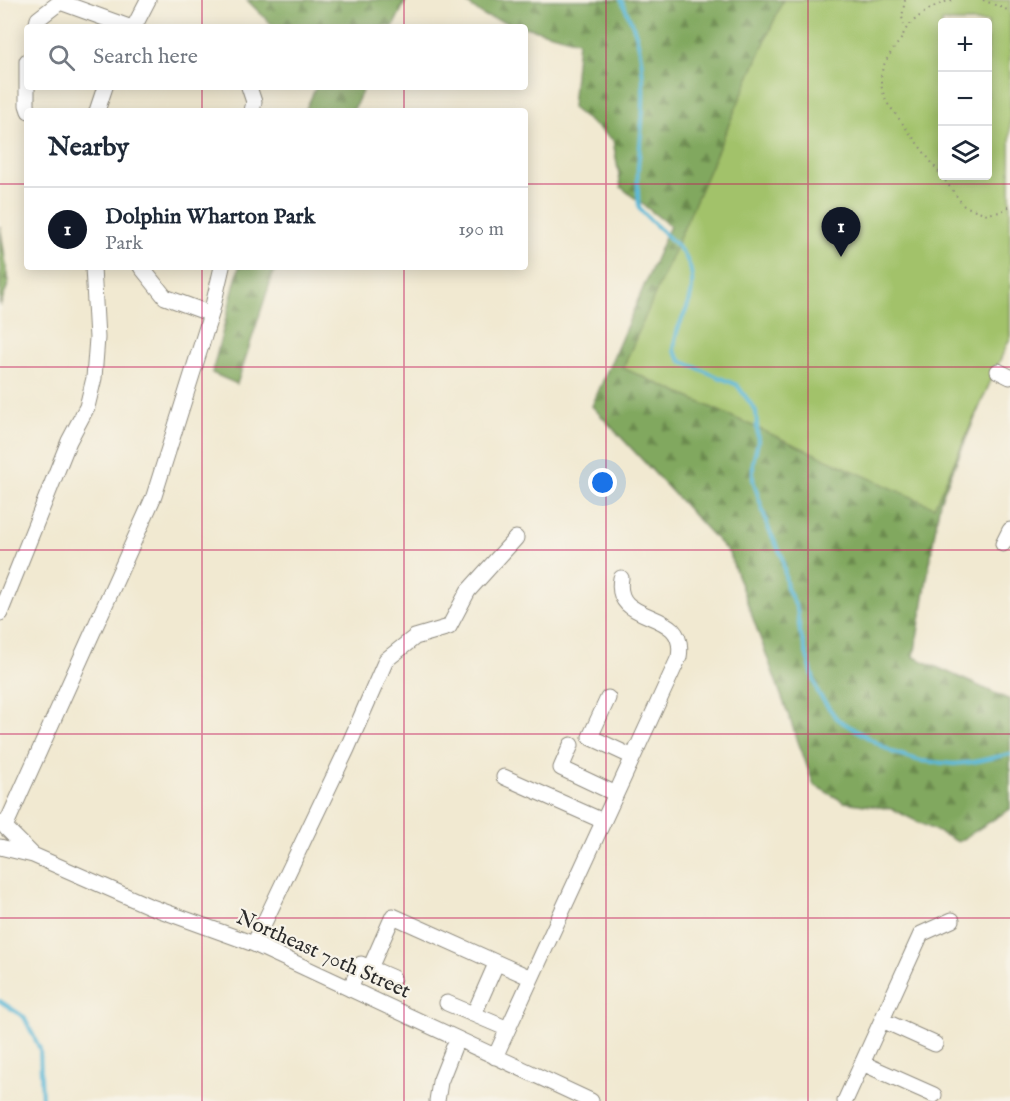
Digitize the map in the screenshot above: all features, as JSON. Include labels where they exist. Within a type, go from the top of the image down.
[{"type":"street","points":[[135,24],[147,0]]},
{"type":"street","points":[[37,24],[38,19],[60,2],[121,24]]},
{"type":"street","points":[[27,90],[28,108]]},
{"type":"street","points":[[98,108],[104,90]]},
{"type":"street","points":[[250,90],[254,102],[253,108]]},
{"type":"street","points":[[0,613],[69,441],[87,407],[94,378],[97,338],[93,270]]},
{"type":"street","points":[[143,270],[165,297],[211,314]]},
{"type":"street","points":[[33,855],[3,825],[154,496],[211,314],[221,270]]},
{"type":"street","points":[[254,944],[347,749],[386,660],[415,637],[449,627],[468,591],[516,538]]},
{"type":"street","points":[[495,1056],[679,657],[681,646],[678,634],[668,625],[628,607],[622,599],[621,578]]},
{"type":"street","points":[[608,698],[590,737],[633,757]]},
{"type":"street","points":[[571,745],[561,768],[616,794]]},
{"type":"street","points":[[504,777],[603,821]]},
{"type":"street","points":[[0,847],[33,855]]},
{"type":"street","name":"Northeast 70th Street","points":[[33,855],[149,906],[254,944],[591,1101]]},
{"type":"street","points":[[370,968],[393,916],[531,978]]},
{"type":"street","points":[[845,1101],[921,934],[952,920]]},
{"type":"street","points":[[350,989],[361,964],[393,978]]},
{"type":"street","points":[[474,1014],[496,964]]},
{"type":"street","points":[[447,1003],[508,1029]]},
{"type":"street","points":[[882,1020],[935,1044]]},
{"type":"street","points":[[436,1101],[440,1082],[457,1039]]},
{"type":"street","points":[[862,1063],[934,1095]]},
{"type":"path","points":[[904,0],[905,29],[902,38],[887,55],[882,66],[881,88],[888,104],[964,207],[987,214],[1000,212],[1010,206]]},
{"type":"path","points":[[905,29],[933,6],[952,0]]},
{"type":"path","points":[[983,0],[1010,11]]},
{"type":"green space","points":[[247,0],[406,0],[394,24],[271,24]]},
{"type":"green space","points":[[463,0],[877,0],[861,62],[1010,334],[940,501],[914,657],[1010,700],[1010,809],[958,842],[892,809],[844,802],[814,785],[729,553],[592,406],[670,226],[621,187],[613,140],[572,108],[578,41],[528,28],[528,24],[514,24],[484,16]]},
{"type":"green space","points":[[783,0],[1010,0],[1010,338],[934,507],[623,368]]},
{"type":"green space","points":[[315,90],[363,90],[354,108],[306,108]]},
{"type":"green space","points":[[0,226],[9,282],[0,306]]},
{"type":"green space","points":[[238,270],[276,270],[237,384],[212,373]]},
{"type":"waterway","points":[[621,0],[636,33],[642,70],[639,208],[678,247],[690,269],[692,283],[690,299],[678,329],[674,351],[681,361],[737,385],[756,411],[758,442],[753,462],[753,480],[769,530],[782,556],[787,588],[797,609],[800,632],[818,693],[837,719],[892,752],[921,761],[954,764],[1010,754]]},
{"type":"waterway","points":[[0,1001],[24,1017],[40,1049],[42,1101]]},
{"type":"place","name":"Dolphin Wharton Park","points":[[841,257]]}]
